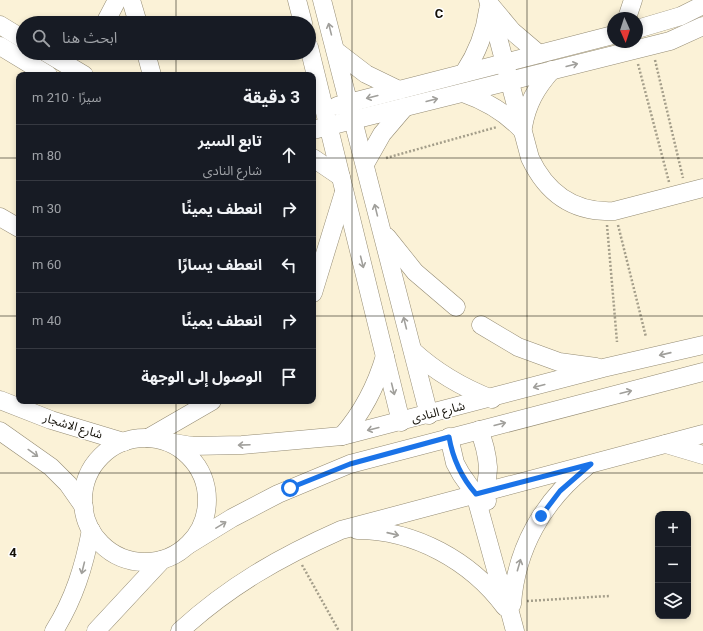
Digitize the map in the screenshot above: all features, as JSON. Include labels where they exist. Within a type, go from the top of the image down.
[{"type":"street","points":[[109,16],[117,0]]},
{"type":"street","points":[[131,0],[136,16]]},
{"type":"street","points":[[297,0],[301,16]]},
{"type":"street","points":[[322,0],[429,415]]},
{"type":"street","points":[[629,12],[633,0]]},
{"type":"street","points":[[489,2],[512,31],[540,54]]},
{"type":"street","points":[[489,2],[510,81],[519,126],[530,158],[537,173],[547,186],[560,197],[574,205],[590,210],[610,211],[687,192]]},
{"type":"street","points":[[464,73],[482,40],[487,22],[489,2]]},
{"type":"street","points":[[643,27],[681,16],[703,5]]},
{"type":"street","points":[[0,25],[16,35]]},
{"type":"street","points":[[321,128],[643,48],[670,41],[700,30]]},
{"type":"street","points":[[319,110],[607,37]]},
{"type":"street","points":[[0,46],[16,56]]},
{"type":"street","points":[[336,51],[366,74],[399,90]]},
{"type":"street","points":[[0,63],[23,60],[43,72]]},
{"type":"street","points":[[64,60],[80,72]]},
{"type":"street","points":[[148,60],[151,72]]},
{"type":"street","points":[[306,72],[308,60]]},
{"type":"street","points":[[311,60],[313,72]]},
{"type":"street","points":[[519,126],[531,97],[552,70]]},
{"type":"street","points":[[316,91],[321,128],[343,184],[401,422]]},
{"type":"street","points":[[463,93],[491,104],[519,126]]},
{"type":"street","points":[[365,164],[382,134],[405,107]]},
{"type":"street","points":[[316,161],[343,184]]},
{"type":"street","points":[[316,282],[343,184]]},
{"type":"street","points":[[0,217],[16,226]]},
{"type":"street","points":[[382,230],[415,272],[456,307]]},
{"type":"street","points":[[481,324],[518,347],[560,362],[603,368]]},
{"type":"street","name":"شارع النادى","points":[[168,442],[192,446],[242,445],[342,436],[492,399],[603,368],[703,345]]},
{"type":"street","points":[[412,351],[430,367],[449,380],[492,399]]},
{"type":"street","points":[[342,436],[357,419],[369,399],[379,378],[385,356]]},
{"type":"street","points":[[207,404],[148,438],[124,442],[112,448],[101,457],[93,468],[87,480],[84,494],[84,507],[91,530],[99,541],[109,550],[121,557],[135,561],[149,562],[162,560],[180,551],[255,506],[326,473],[350,464],[703,372]]},
{"type":"street","name":"شارع الاشجار","points":[[0,400],[51,420],[124,442]]},
{"type":"street","points":[[479,430],[487,454],[487,479],[480,493]]},
{"type":"street","points":[[0,431],[51,467],[68,484],[84,507]]},
{"type":"street","points":[[180,631],[229,590],[261,569],[294,551],[340,530],[703,434]]},
{"type":"street","points":[[449,437],[461,474],[480,493],[504,576],[503,586],[513,617]]},
{"type":"street","points":[[148,438],[168,442],[181,450],[193,460],[202,473],[208,504],[198,533],[188,545]]},
{"type":"street","points":[[666,444],[703,455]]},
{"type":"street","points":[[513,617],[519,562],[535,524],[560,491],[591,464]]},
{"type":"street","points":[[54,631],[64,614],[81,574],[91,530]]},
{"type":"street","points":[[340,530],[363,530],[393,534],[428,545],[448,555],[484,582],[513,617]]},
{"type":"street","points":[[96,631],[162,560]]},
{"type":"path","points":[[643,48],[687,192]]},
{"type":"path","points":[[643,48],[687,192]]},
{"type":"path","points":[[365,164],[519,126]]},
{"type":"path","points":[[610,211],[646,337]]},
{"type":"path","points":[[610,211],[617,342]]},
{"type":"path","points":[[294,551],[339,631]]},
{"type":"path","points":[[513,617],[609,596]]},
{"type":"route","points":[[290,488],[350,464],[449,437],[452,451],[461,474],[476,494],[591,464],[574,476],[560,491],[541,516]]}]
